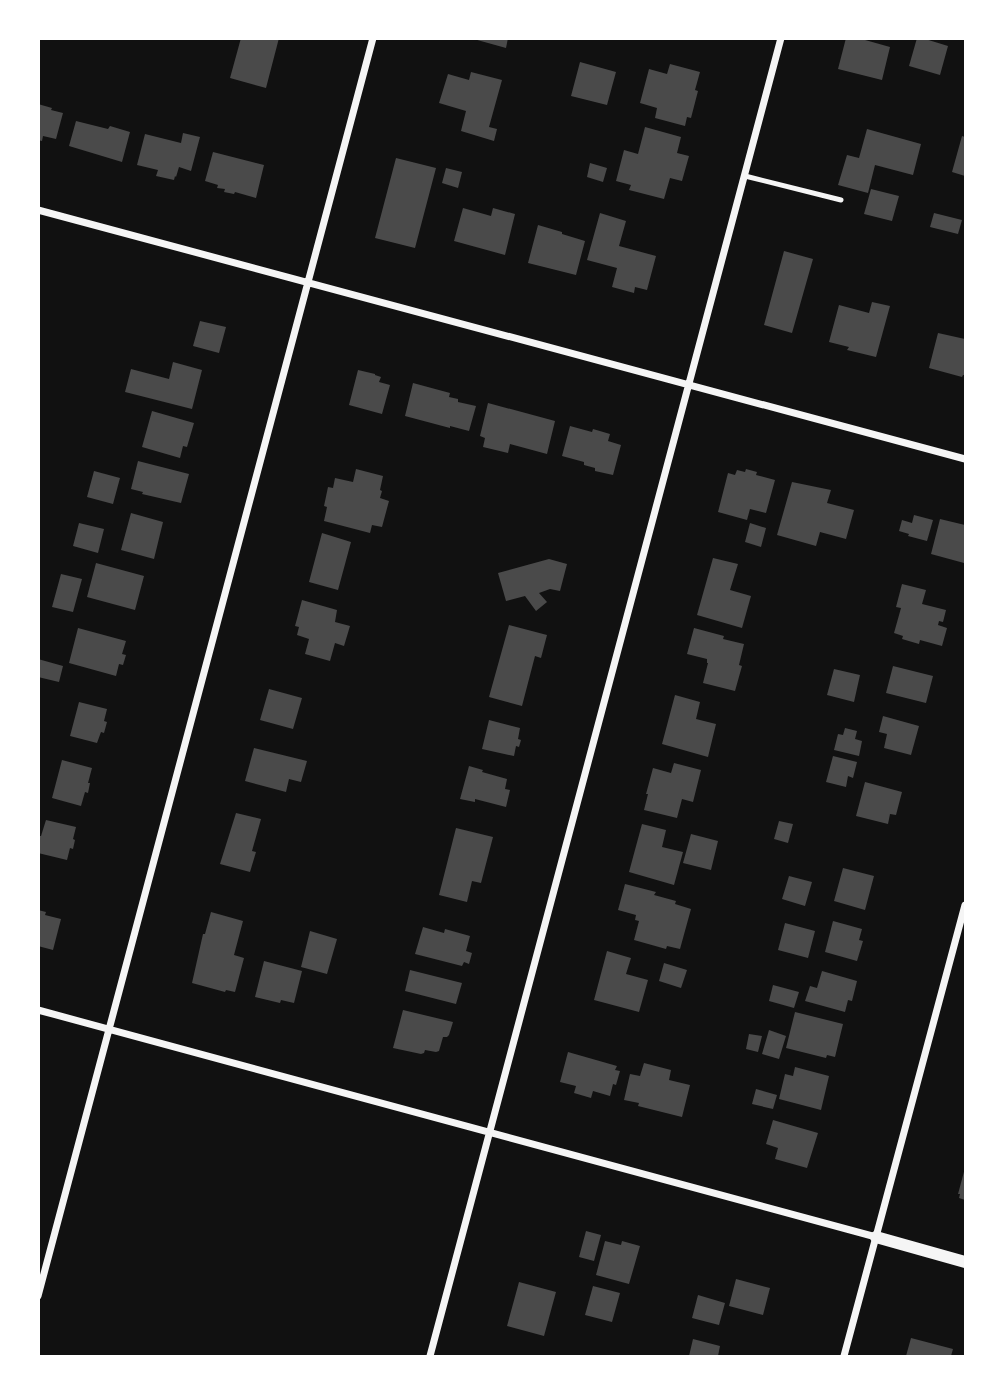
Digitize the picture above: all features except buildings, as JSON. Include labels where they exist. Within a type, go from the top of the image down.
[{"type":"street","points":[[38,1296],[373,38]]},
{"type":"street","points":[[430,1356],[781,38]]},
{"type":"street","points":[[38,211],[965,459]]},
{"type":"street","points":[[844,1356],[965,905]]},
{"type":"street","points":[[38,1010],[965,1262]]},
{"type":"lane","points":[[745,176],[841,200]]}]
